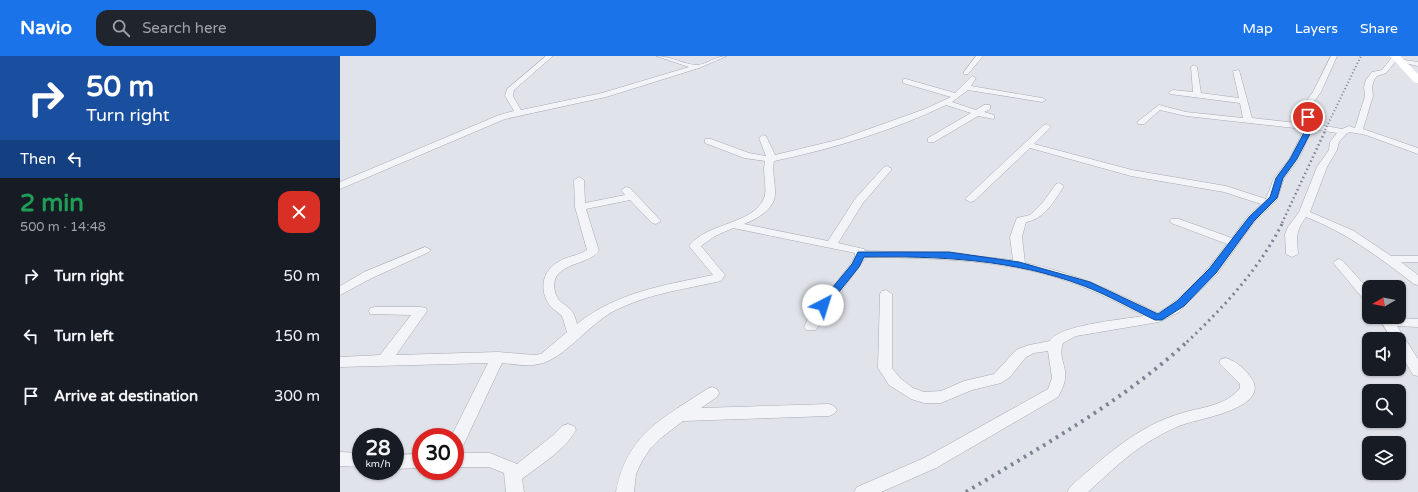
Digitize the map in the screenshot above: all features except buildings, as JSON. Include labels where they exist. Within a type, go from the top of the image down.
[{"type":"main road","points":[[1397,58],[1418,80]]},
{"type":"street","points":[[518,112],[509,96],[511,89],[550,56]]},
{"type":"street","points":[[659,56],[697,67]]},
{"type":"street","points":[[340,186],[443,141],[518,112],[599,96],[697,67],[724,56]]},
{"type":"street","points":[[708,141],[742,155],[771,160],[844,141],[946,103],[966,88],[969,76],[980,56]]},
{"type":"street","points":[[863,492],[930,463],[1053,393],[1060,384],[1054,345],[1057,340],[1073,332],[1159,318],[1180,304],[1213,271],[1252,219],[1273,198],[1279,178],[1294,159],[1310,127],[1305,108],[1317,92],[1334,56]]},
{"type":"street","points":[[1358,131],[1369,96],[1368,87],[1370,80],[1375,74],[1388,69],[1397,58],[1418,64]]},
{"type":"street","points":[[1194,67],[1197,95]]},
{"type":"street","points":[[1237,71],[1248,121]]},
{"type":"street","points":[[906,81],[957,96]]},
{"type":"street","points":[[966,88],[1000,92],[1042,100]]},
{"type":"street","points":[[1173,92],[1243,101]]},
{"type":"street","points":[[946,103],[991,117]]},
{"type":"street","points":[[931,140],[987,107]]},
{"type":"street","points":[[1141,122],[1159,108],[1186,114],[1310,127],[1343,132]]},
{"type":"street","points":[[970,198],[1028,145],[1046,126]]},
{"type":"street","points":[[1292,254],[1292,230],[1304,213],[1322,167],[1333,150],[1332,144],[1334,140],[1343,132],[1349,129],[1381,136],[1401,146],[1418,152]]},
{"type":"street","points":[[340,362],[498,358],[539,360],[546,357],[575,335],[599,314],[617,305],[654,292],[717,278],[720,275],[695,246],[704,238],[757,212],[766,205],[770,197],[768,171],[772,156],[771,149],[763,138]]},
{"type":"street","points":[[1028,145],[1131,173],[1226,189],[1268,203]]},
{"type":"street","points":[[831,245],[856,206],[887,169]]},
{"type":"street","points":[[575,335],[566,312],[559,309],[554,302],[549,286],[552,276],[559,265],[593,251],[580,207],[578,192],[579,180]]},
{"type":"street","points":[[1019,265],[1016,237],[1021,220],[1033,218],[1047,204],[1059,186]]},
{"type":"street","points":[[580,207],[628,193],[656,221]]},
{"type":"street","points":[[1304,213],[1331,223],[1390,260],[1418,281]]},
{"type":"street","points":[[1175,221],[1235,243]]},
{"type":"street","points":[[732,225],[860,251],[861,254],[949,255],[1019,265],[1087,284],[1159,318]]},
{"type":"street","points":[[340,291],[368,275],[425,250]]},
{"type":"street","points":[[811,327],[823,305],[856,265],[861,254]]},
{"type":"street","points":[[1390,260],[1418,259]]},
{"type":"street","points":[[1339,263],[1362,290]]},
{"type":"street","points":[[886,294],[885,368],[889,377],[906,391],[920,397],[928,399],[941,397],[969,385],[997,379],[1006,373],[1017,357],[1025,351],[1054,345]]},
{"type":"street","points":[[375,311],[421,311],[384,360]]},
{"type":"street","points":[[1406,321],[1418,323]]},
{"type":"street","points":[[1390,324],[1418,371]]},
{"type":"street","points":[[463,428],[498,358]]},
{"type":"street","points":[[1076,492],[1137,439],[1154,429],[1182,418],[1210,412],[1241,398],[1248,386],[1243,378],[1226,363]]},
{"type":"street","points":[[625,492],[630,466],[638,450],[647,439],[712,393]]},
{"type":"street","points":[[681,415],[829,410]]},
{"type":"street","points":[[514,484],[568,430]]},
{"type":"street","points":[[340,460],[352,460]]},
{"type":"street","points":[[464,460],[490,460],[512,469],[514,484]]},
{"type":"railway","points":[[1325,130],[1361,56]]},
{"type":"railway","points":[[1282,223],[1326,129]]},
{"type":"railway","points":[[1188,341],[1228,301],[1252,271],[1264,255],[1283,222]]},
{"type":"railway","points":[[966,492],[1081,422],[1109,403],[1163,363],[1188,341]]},
{"type":"route","points":[[823,305],[856,265],[861,254],[949,255],[1010,263],[1074,280],[1101,290],[1159,318],[1180,304],[1213,271],[1252,219],[1273,198],[1279,178],[1294,159],[1309,127],[1311,126],[1308,117]]}]
